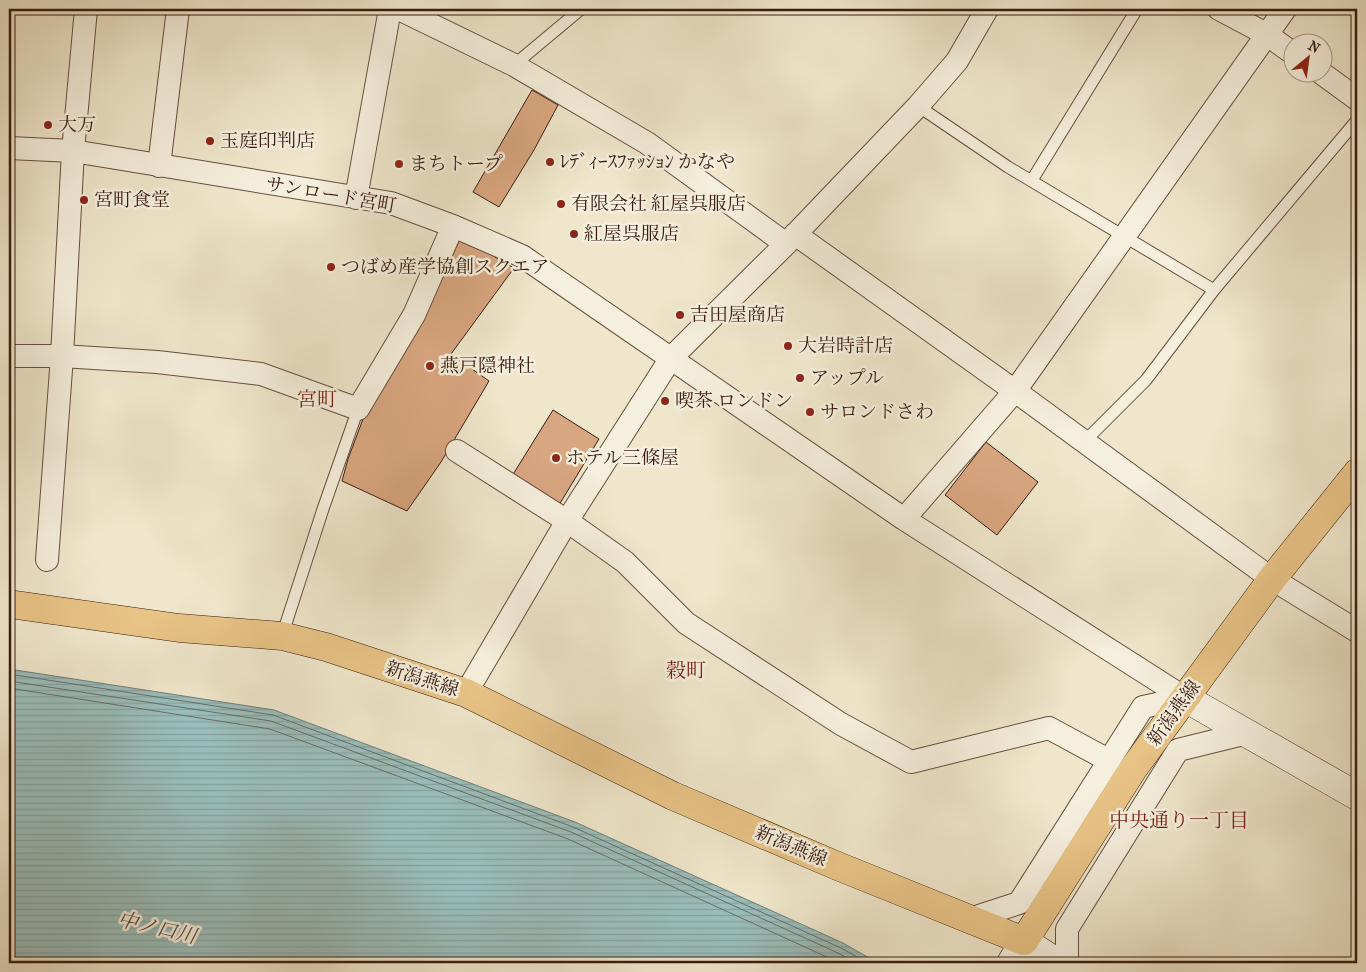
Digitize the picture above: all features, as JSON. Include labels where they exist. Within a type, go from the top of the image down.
[{"type":"main road","name":"新潟燕線","points":[[9,604],[179,628],[282,636],[326,647],[466,693],[673,796],[840,867],[970,919],[1018,952],[1132,770],[1272,579],[1357,473]]},
{"type":"street","points":[[47,560],[62,356],[73,151],[86,9]]},
{"type":"street","points":[[159,166],[178,9]]},
{"type":"street","points":[[356,198],[390,9]]},
{"type":"street","points":[[399,9],[514,65],[647,143],[1015,391],[1272,579],[1357,630]]},
{"type":"street","points":[[466,693],[567,521],[671,358],[790,239],[918,106],[956,61],[987,9]]},
{"type":"street","points":[[1219,9],[1266,34],[1284,47]]},
{"type":"street","points":[[904,519],[1015,391],[1284,9]]},
{"type":"street","points":[[1334,82],[1357,99]]},
{"type":"street","name":"サンロード宮町","points":[[9,148],[73,151],[391,203],[453,226],[522,256],[904,519],[1185,698]]},
{"type":"street","points":[[9,356],[62,356],[157,362],[261,374],[358,409],[414,315],[453,226]]},
{"type":"street","points":[[457,451],[567,521],[625,562],[686,623],[841,724],[911,762],[1049,728],[1110,762]]},
{"type":"street","points":[[970,919],[1019,903],[1144,707],[1185,698],[1357,796]]},
{"type":"street","points":[[1067,963],[1067,929],[1178,750],[1247,733]]},
{"type":"street","points":[[1018,952],[1058,963]]},
{"type":"lane","points":[[514,65],[581,9]]},
{"type":"lane","points":[[1032,180],[1137,9]]},
{"type":"lane","points":[[918,106],[1008,167],[1214,290]]},
{"type":"lane","points":[[1084,442],[1146,380],[1214,290],[1357,120]]},
{"type":"lane","points":[[282,636],[358,409]]},
{"type":"water","name":"中ノ口川","points":[[9,669],[274,710],[575,822],[843,943],[878,963],[9,963]]},
{"type":"building","points":[[532,90],[558,105],[534,150],[499,207],[473,192]]},
{"type":"building","name":"燕戸隠神社","points":[[461,237],[514,268],[451,354],[489,381],[441,462],[407,511],[342,481],[366,411],[422,319]]},
{"type":"building","name":"ホテル三條屋","points":[[553,410],[599,439],[559,505],[512,476]]},
{"type":"building","points":[[986,442],[1038,482],[997,535],[945,495]]},
{"type":"place","name":"大万","points":[[48,125]]},
{"type":"place","name":"玉庭印判店","points":[[210,141]]},
{"type":"place","name":"ﾚﾃﾞｨｰｽﾌｧｯｼｮﾝ かなや","points":[[550,162]]},
{"type":"place","name":"まちトープ","points":[[399,164]]},
{"type":"place","name":"宮町食堂","points":[[84,200]]},
{"type":"place","name":"有限会社 紅屋呉服店","points":[[561,204]]},
{"type":"place","name":"紅屋呉服店","points":[[574,234]]},
{"type":"place","name":"つばめ産学協創スクエア","points":[[331,267]]},
{"type":"place","name":"吉田屋商店","points":[[680,315]]},
{"type":"place","name":"大岩時計店","points":[[788,346]]},
{"type":"place","name":"燕戸隠神社","points":[[430,366]]},
{"type":"place","name":"アップル","points":[[800,378]]},
{"type":"place","name":"喫茶 ロンドン","points":[[665,401]]},
{"type":"place","name":"サロンドさわ","points":[[810,412]]},
{"type":"place","name":"ホテル三條屋","points":[[556,458]]},
{"type":"district","name":"宮町","points":[[317,399]]},
{"type":"district","name":"穀町","points":[[686,670]]},
{"type":"district","name":"中央通り一丁目","points":[[1179,820]]}]
